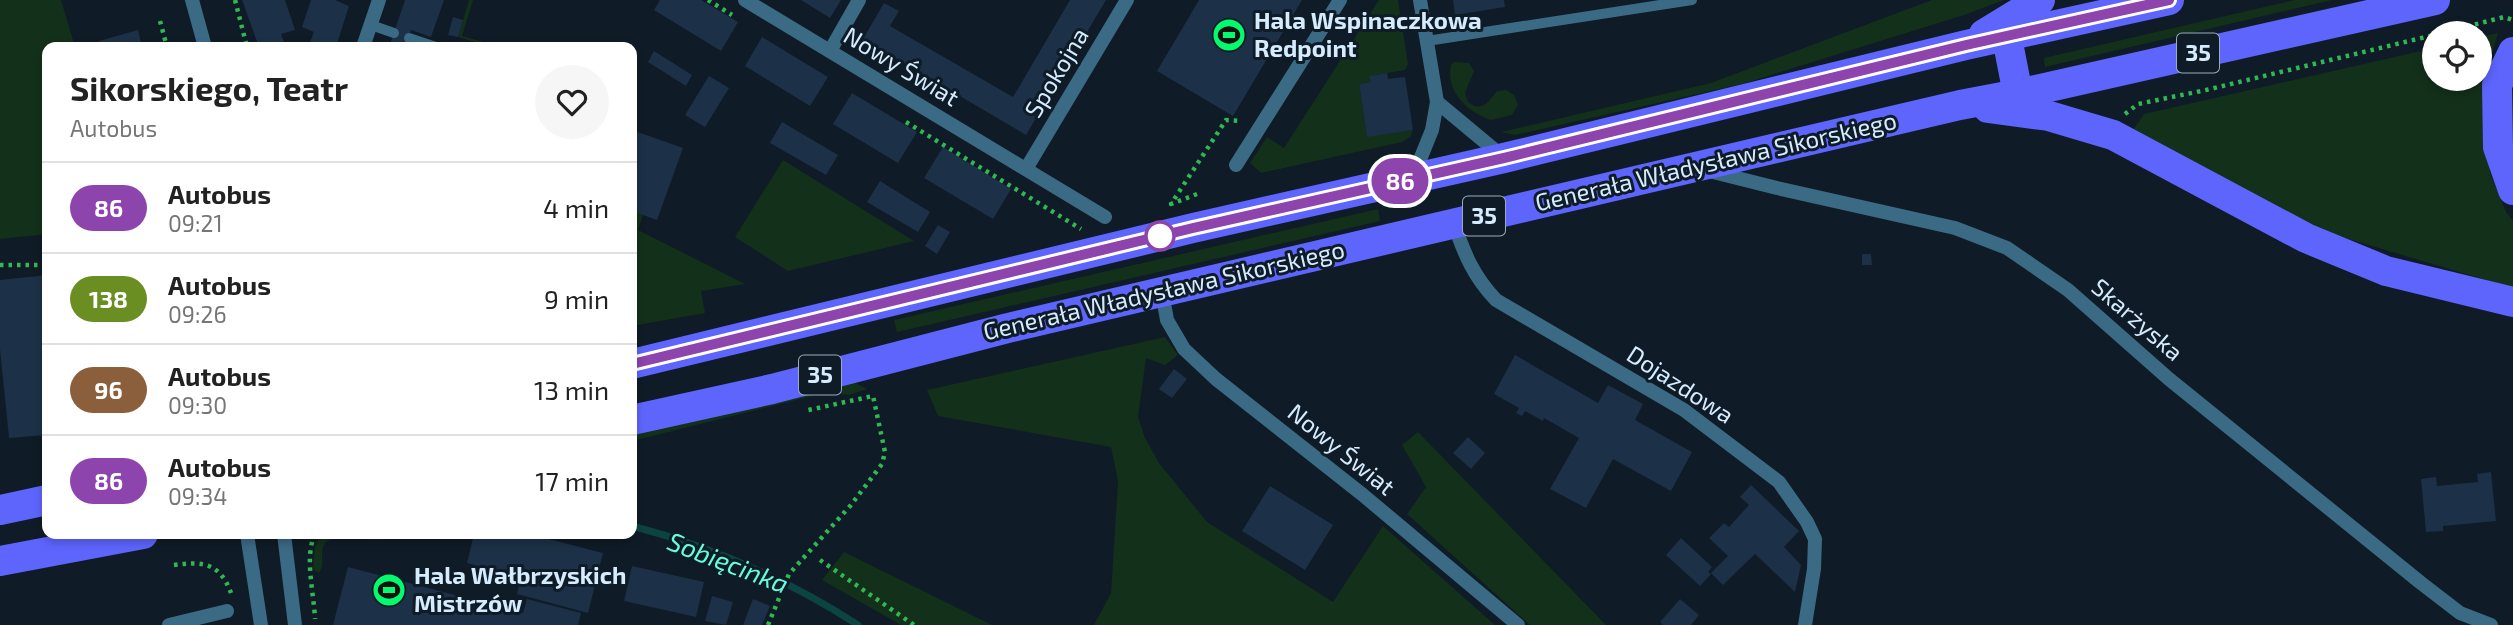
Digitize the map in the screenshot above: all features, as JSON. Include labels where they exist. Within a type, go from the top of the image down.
[{"type":"main road","points":[[1966,45],[2040,0]]},
{"type":"main road","name":"35","points":[[637,363],[1193,228],[1504,158],[1966,45],[2169,0]]},
{"type":"main road","name":"Generała Władysława Sikorskiego","points":[[637,419],[772,389],[884,358],[1162,292],[1960,105],[2435,0]]},
{"type":"main road","points":[[2007,38],[2018,94]]},
{"type":"main road","points":[[2513,52],[2497,85],[2498,147],[2513,190]]},
{"type":"main road","points":[[1960,105],[2049,116],[2113,135],[2306,238],[2386,271],[2513,302]]},
{"type":"main road","points":[[0,510],[42,501]]},
{"type":"main road","points":[[0,561],[117,539]]},
{"type":"street","points":[[192,0],[204,42]]},
{"type":"street","points":[[365,42],[379,0]]},
{"type":"street","name":"Nowy Świat","points":[[745,0],[1105,217]]},
{"type":"street","points":[[830,51],[859,0]]},
{"type":"street","name":"Spokojna","points":[[1026,169],[1127,0]]},
{"type":"street","points":[[1236,165],[1340,0]]},
{"type":"street","points":[[1412,179],[1432,130],[1437,102],[1420,0]]},
{"type":"street","points":[[1437,102],[1504,158]]},
{"type":"street","name":"Skarżyska","points":[[1694,167],[1955,229],[2007,248],[2068,290],[2180,388],[2460,613],[2491,625]]},
{"type":"street","name":"Dojazdowa","points":[[1454,223],[1463,251],[1480,283],[1496,300],[1684,410],[1779,482],[1807,522],[1815,539],[1814,569],[1805,625]]},
{"type":"street","name":"Nowy Świat","points":[[1162,292],[1167,320],[1184,349],[1216,379],[1363,495],[1518,625]]},
{"type":"street","points":[[248,539],[261,625]]},
{"type":"street","points":[[285,539],[295,625]]},
{"type":"street","points":[[169,625],[230,606]]},
{"type":"lane","points":[[1427,41],[1692,0]]},
{"type":"lane","points":[[371,25],[394,33]]},
{"type":"lane","points":[[409,38],[421,42]]},
{"type":"path","points":[[234,0],[246,42]]},
{"type":"path","points":[[2488,21],[2504,17],[2513,20]]},
{"type":"path","points":[[160,21],[166,42]]},
{"type":"path","points":[[2121,120],[2127,110],[2138,104],[2422,38]]},
{"type":"path","points":[[1197,194],[1171,204],[1226,120],[1243,121],[1250,110]]},
{"type":"path","points":[[0,265],[42,265]]},
{"type":"path","points":[[768,625],[789,574],[842,515],[882,464],[885,452],[873,396]]},
{"type":"path","points":[[312,539],[310,562],[316,625]]},
{"type":"path","points":[[820,560],[914,625]]},
{"type":"path","points":[[174,565],[208,565],[221,573],[230,606]]},
{"type":"green space","points":[[0,0],[61,0],[74,42],[42,42],[42,235],[0,239]]},
{"type":"green space","points":[[469,0],[473,0],[462,36],[483,42],[458,37]]},
{"type":"green space","points":[[1379,0],[1398,0],[1408,64],[1405,70],[1370,76],[1371,82],[1359,84],[1367,136],[1413,130],[1410,137],[1402,142],[1261,173],[1250,163],[1267,137],[1284,148]]},
{"type":"green space","points":[[1932,0],[2004,0],[1742,84],[1515,135],[1501,132],[1711,83]]},
{"type":"green space","points":[[2295,0],[2332,0],[2045,67],[2044,58]]},
{"type":"green space","points":[[2498,33],[2492,54],[2492,34]]},
{"type":"green space","points":[[2422,51],[2422,91],[2488,91],[2484,130],[2490,173],[2506,212],[2513,221],[2513,288],[2315,229],[2130,135],[2144,114]]},
{"type":"green space","points":[[1454,62],[1469,63],[1474,71],[1465,93],[1468,102],[1481,106],[1497,91],[1506,90],[1514,95],[1518,105],[1512,115],[1491,120],[1474,112],[1460,100],[1451,84],[1451,65]]},
{"type":"green space","points":[[783,160],[914,241],[788,271],[735,237]]},
{"type":"green space","points":[[1378,209],[1380,221],[897,332],[894,320]]},
{"type":"green space","points":[[637,213],[643,215],[638,230],[745,284],[701,291],[705,313],[637,325]]},
{"type":"green space","points":[[1165,337],[1178,355],[1165,365],[1146,358],[1138,417],[1145,438],[1159,463],[1207,522],[1333,602],[1383,526],[1495,625],[1094,625],[1111,593],[1118,481],[1111,447],[938,416],[927,390]]},
{"type":"green space","points":[[853,382],[867,389],[849,395],[828,392],[637,440],[637,432]]},
{"type":"green space","points":[[1418,432],[1606,625],[1530,625],[1407,514],[1426,487],[1402,445]]},
{"type":"green space","points":[[319,539],[334,539],[324,545],[319,573],[313,569],[315,547]]},
{"type":"green space","points":[[844,552],[992,625],[901,625],[822,580]]},
{"type":"building","points":[[242,0],[285,0],[295,30],[281,34],[284,42],[257,42]]},
{"type":"building","points":[[311,0],[335,0],[349,6],[338,42],[310,42],[314,32],[302,27]]},
{"type":"building","points":[[405,0],[444,0],[431,37],[411,30],[407,42],[391,42]]},
{"type":"building","points":[[660,0],[701,0],[738,22],[721,51],[654,10]]},
{"type":"building","points":[[801,0],[841,0],[830,18]]},
{"type":"building","points":[[1070,0],[1106,0],[1026,135],[863,39],[884,3],[899,11],[890,26],[1013,97]]},
{"type":"building","name":"Hala Wspinaczkowa Redpoint","points":[[1199,0],[1302,0],[1233,116],[1157,71]]},
{"type":"building","points":[[1453,0],[1504,0],[1505,7],[1455,15]]},
{"type":"building","points":[[453,17],[463,20],[458,37],[448,35]]},
{"type":"building","points":[[138,30],[141,42],[99,42]]},
{"type":"building","points":[[762,37],[828,77],[810,106],[745,66]]},
{"type":"building","points":[[654,51],[692,75],[686,86],[648,62]]},
{"type":"building","points":[[1387,73],[1388,79],[1405,77],[1413,130],[1367,137],[1359,84],[1371,82],[1369,76]]},
{"type":"building","points":[[709,76],[729,88],[705,127],[685,115]]},
{"type":"building","points":[[852,93],[917,132],[898,163],[833,124]]},
{"type":"building","points":[[782,122],[838,155],[826,175],[770,143]]},
{"type":"building","points":[[637,132],[683,148],[657,220],[637,213]]},
{"type":"building","points":[[943,147],[1011,189],[993,219],[924,178]]},
{"type":"building","points":[[880,181],[930,212],[918,232],[867,202]]},
{"type":"building","points":[[938,225],[950,232],[937,254],[925,246]]},
{"type":"building","points":[[1862,254],[1871,254],[1872,265],[1862,265]]},
{"type":"building","points":[[42,276],[42,435],[9,438],[0,349],[0,280]]},
{"type":"building","points":[[1515,355],[1598,403],[1608,385],[1643,404],[1635,420],[1692,452],[1671,491],[1613,459],[1586,508],[1550,489],[1579,438],[1544,418],[1543,421],[1525,411],[1522,416],[1516,413],[1519,408],[1494,394]]},
{"type":"building","points":[[1174,369],[1187,379],[1172,398],[1159,389]]},
{"type":"building","points":[[1468,437],[1485,453],[1471,469],[1453,453]]},
{"type":"building","points":[[2491,472],[2496,521],[2443,526],[2443,531],[2426,532],[2421,479],[2436,477],[2437,486],[2478,482],[2477,474]]},
{"type":"building","points":[[1751,485],[1799,531],[1784,547],[1801,565],[1795,592],[1755,554],[1723,585],[1711,573],[1728,556],[1709,538],[1724,523],[1729,527],[1749,505],[1740,497]]},
{"type":"building","points":[[1270,486],[1333,525],[1305,570],[1242,531]]},
{"type":"building","points":[[1681,538],[1712,567],[1708,572],[1711,574],[1700,586],[1666,555]]},
{"type":"building","points":[[473,539],[548,539],[603,553],[588,613],[517,594],[521,578],[467,563]]},
{"type":"building","points":[[632,566],[704,582],[696,617],[624,601]]},
{"type":"building","name":"Hala Wałbrzyskich Mistrzów","points":[[348,567],[523,613],[527,599],[581,613],[578,625],[333,625]]},
{"type":"building","points":[[712,596],[733,602],[726,625],[705,621]]},
{"type":"building","points":[[753,599],[770,606],[762,625],[743,625]]},
{"type":"building","points":[[1680,599],[1699,615],[1691,625],[1663,625],[1660,622]]},
{"type":"waterway","name":"Sobięcinka","points":[[637,527],[692,544],[749,566],[804,593],[858,625]]},
{"type":"bus line","name":"86","points":[[637,363],[1193,228],[1504,158],[1966,45],[2169,0]]},
{"type":"place","name":"Hala Wspinaczkowa Redpoint","points":[[1229,35]]},
{"type":"place","name":"Hala Wałbrzyskich Mistrzów","points":[[389,590]]}]
